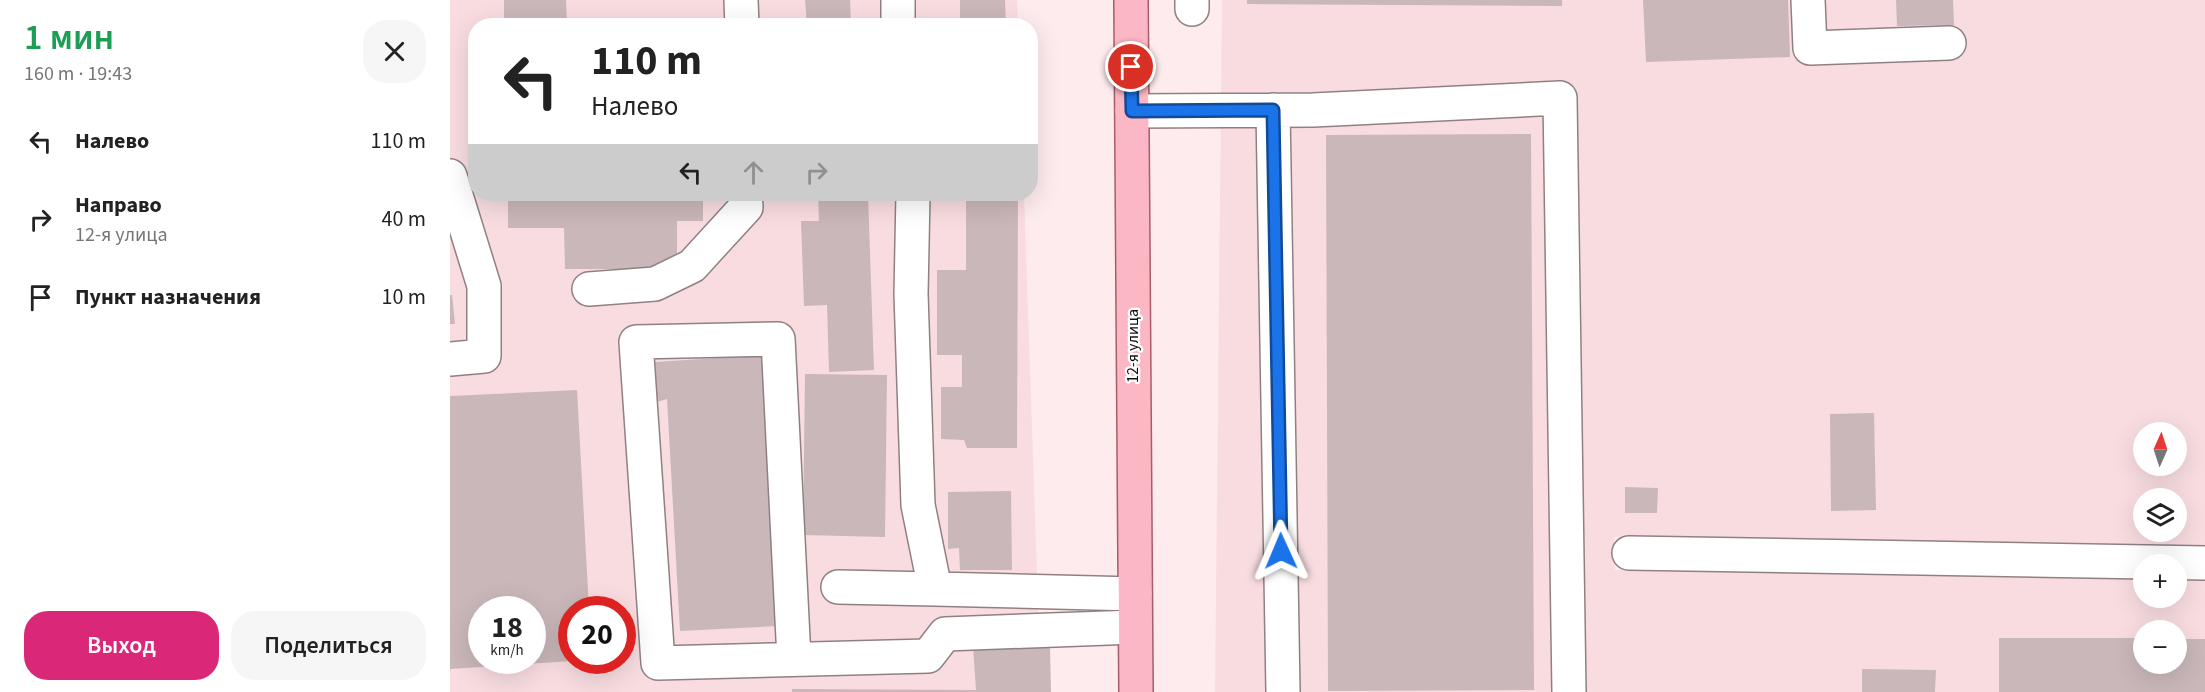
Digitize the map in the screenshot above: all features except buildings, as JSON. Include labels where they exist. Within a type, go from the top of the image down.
[{"type":"main road","name":"12-я улица","points":[[1131,0],[1136,692]]},
{"type":"lane","points":[[741,0],[742,18]]},
{"type":"lane","points":[[898,0],[898,18]]},
{"type":"lane","points":[[1808,0],[1810,48],[1949,43]]},
{"type":"lane","points":[[1132,111],[1313,110],[1560,98],[1569,692]]},
{"type":"lane","points":[[1273,110],[1283,692]]},
{"type":"lane","points":[[450,176],[484,286],[484,356],[450,359]]},
{"type":"lane","points":[[589,289],[655,284],[692,266],[746,207],[746,201]]},
{"type":"lane","points":[[913,201],[911,294],[918,505],[935,589]]},
{"type":"lane","points":[[794,659],[778,339],[636,342],[658,663],[928,656],[945,634],[1135,627]]},
{"type":"lane","points":[[1629,553],[2205,563]]},
{"type":"lane","points":[[838,587],[1135,594]]},
{"type":"shaded area","points":[[450,0],[1017,0],[1018,18],[468,18],[468,201],[1024,201],[1041,692],[450,692]]},
{"type":"shaded area","points":[[1222,0],[2205,0],[2205,547],[1614,537],[1615,570],[2133,575],[2133,608],[2187,608],[2187,575],[2205,576],[2205,692],[1215,692]]},
{"type":"route","points":[[1131,67],[1132,111],[1273,110],[1281,551]]}]
